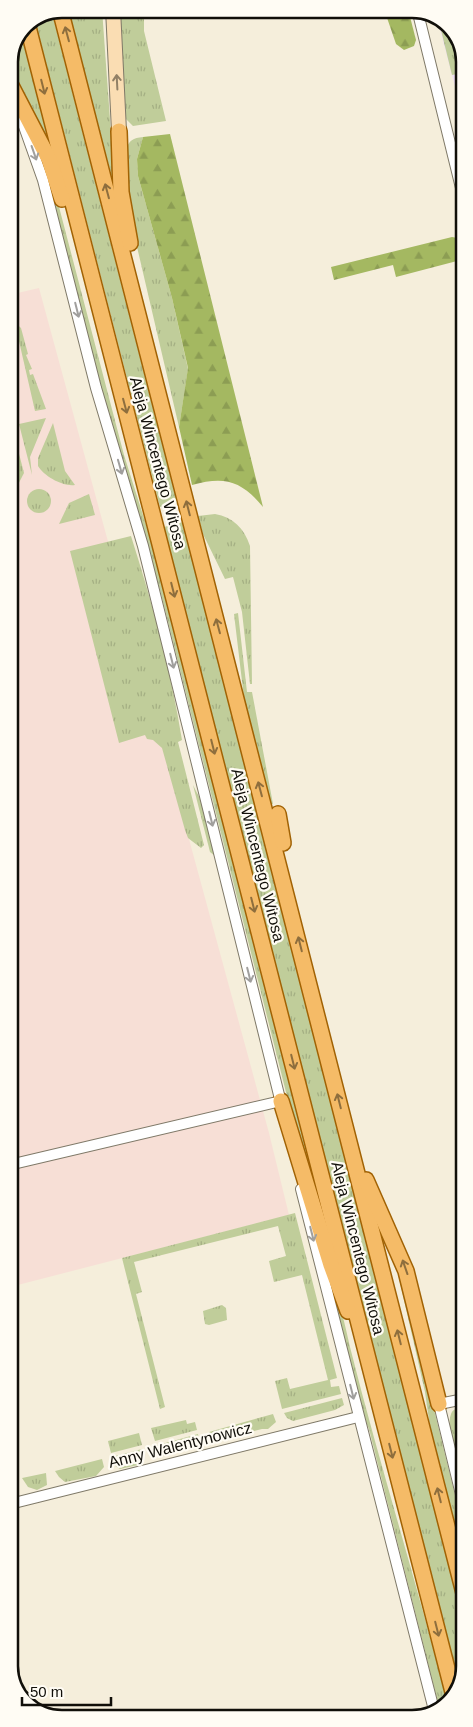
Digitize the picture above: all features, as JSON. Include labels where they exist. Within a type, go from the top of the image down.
[{"type":"main road","name":"Aleja Wincentego Witosa","points":[[62,18],[456,1562]]},
{"type":"main road","name":"Aleja Wincentego Witosa","points":[[29,31],[451,1685]]},
{"type":"main road","points":[[18,99],[49,159],[83,278],[112,359]]},
{"type":"main road","points":[[119,131],[121,192],[150,357]]},
{"type":"main road","points":[[278,814],[294,921]]},
{"type":"main road","points":[[280,1101],[341,1295],[366,1353]]},
{"type":"main road","points":[[351,1149],[403,1261],[439,1404]]},
{"type":"street","points":[[113,18],[119,131]]},
{"type":"street","points":[[419,19],[456,168]]},
{"type":"street","points":[[18,112],[42,180],[96,388],[143,546],[358,1417],[366,1438],[433,1705]]},
{"type":"street","points":[[18,1163],[280,1101]]},
{"type":"street","points":[[456,1401],[439,1404],[456,1474]]},
{"type":"street","name":"Anny Walentynowicz","points":[[18,1502],[358,1417]]},
{"type":"shaded area","points":[[439,27],[450,39],[455,53],[456,90]]},
{"type":"shaded area","points":[[39,288],[269,1133],[289,1215],[18,1285],[18,293]]},
{"type":"green space","points":[[53,18],[177,502],[160,507],[36,25]]},
{"type":"green space","points":[[70,18],[103,18],[115,189]]},
{"type":"green space","points":[[120,18],[144,18],[144,31],[166,121],[133,126],[126,119]]},
{"type":"green space","points":[[387,18],[410,18],[416,40],[414,46],[404,50],[396,44]]},
{"type":"green space","points":[[440,28],[450,39],[455,53],[456,74],[452,75]]},
{"type":"green space","points":[[23,41],[51,150],[18,86],[18,53]]},
{"type":"green space","points":[[170,134],[263,507],[247,491],[231,482],[214,481],[192,485],[179,427],[188,368],[172,298],[138,176],[137,159],[143,137]]},
{"type":"green space","points":[[143,137],[137,159],[138,176],[172,298],[188,369],[179,427],[129,206],[126,150],[132,140]]},
{"type":"green space","points":[[38,150],[58,203],[124,455],[166,588],[336,1262],[303,1160],[160,590],[118,453]]},
{"type":"green space","points":[[452,237],[456,238],[456,261],[396,277],[393,265],[334,280],[331,267]]},
{"type":"green space","points":[[18,325],[21,328],[28,354],[26,355],[32,369],[29,370],[30,375],[33,374],[46,409],[35,411],[18,337]]},
{"type":"green space","points":[[46,418],[30,457],[32,475],[19,424]]},
{"type":"green space","points":[[53,423],[65,471],[75,485],[54,480],[38,466],[38,458]]},
{"type":"green space","points":[[18,450],[24,473],[18,485]]},
{"type":"green space","points":[[39,489],[44,490],[50,496],[50,506],[44,512],[39,513],[34,512],[28,506],[27,501],[28,496],[34,490]]},
{"type":"green space","points":[[89,494],[95,515],[59,524],[69,503]]},
{"type":"green space","points":[[221,515],[237,524],[245,534],[250,546],[252,684],[250,684],[242,612],[233,577],[225,579],[203,534],[198,516]]},
{"type":"green space","points":[[183,522],[456,1589],[456,1669],[164,527]]},
{"type":"green space","points":[[131,536],[167,663],[182,740],[178,742],[204,845],[201,848],[188,838],[162,748],[153,740],[147,739],[145,735],[119,743],[70,551]]},
{"type":"green space","points":[[238,613],[247,692],[252,692],[273,804],[271,804],[244,698],[234,614]]},
{"type":"green space","points":[[193,785],[201,801],[215,856],[210,852]]},
{"type":"green space","points":[[295,1213],[337,1378],[330,1380],[331,1387],[339,1386],[341,1394],[282,1409],[275,1381],[287,1378],[290,1389],[328,1380],[302,1275],[274,1282],[269,1261],[286,1256],[278,1226],[134,1262],[142,1292],[136,1294],[165,1407],[160,1409],[122,1258]]},
{"type":"green space","points":[[325,1265],[332,1279],[339,1303],[445,1694],[438,1701],[369,1429],[364,1418]]},
{"type":"green space","points":[[398,1274],[401,1274],[456,1499],[456,1529],[431,1434],[425,1392]]},
{"type":"green space","points":[[222,1305],[226,1308],[227,1320],[209,1325],[205,1324],[203,1311]]},
{"type":"green space","points":[[342,1398],[344,1405],[335,1410],[293,1421],[287,1418],[284,1413]]},
{"type":"green space","points":[[456,1409],[456,1455],[450,1429],[453,1411]]},
{"type":"green space","points":[[273,1414],[276,1422],[268,1429],[219,1440],[213,1438],[209,1432]]},
{"type":"green space","points":[[186,1420],[187,1424],[195,1422],[197,1430],[155,1441],[151,1428]]},
{"type":"green space","points":[[139,1433],[142,1445],[111,1453],[108,1441]]},
{"type":"green space","points":[[198,1434],[199,1443],[193,1448],[160,1457],[152,1452],[151,1447]]},
{"type":"green space","points":[[142,1449],[143,1460],[138,1465],[120,1469],[112,1464],[111,1457]]},
{"type":"green space","points":[[102,1459],[104,1467],[96,1476],[65,1482],[55,1471]]},
{"type":"green space","points":[[46,1473],[47,1485],[37,1490],[28,1487],[22,1478]]}]
